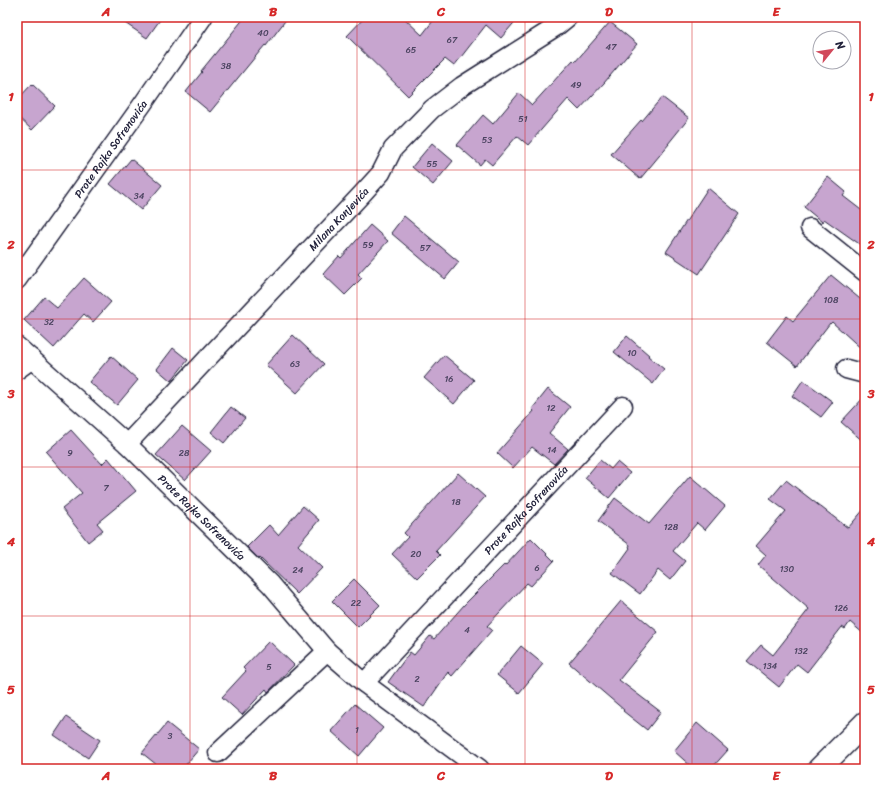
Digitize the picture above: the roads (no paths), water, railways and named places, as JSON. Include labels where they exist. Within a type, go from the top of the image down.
[{"type":"main road","points":[[819,769],[865,723]]},
{"type":"street","name":"Prote Rajka Sofrenovića","points":[[17,280],[203,17]]},
{"type":"street","name":"Milana Konjevića","points":[[127,444],[362,194],[381,173],[394,149],[432,109],[462,86],[557,26],[568,17]]},
{"type":"street","points":[[810,228],[865,272]]},
{"type":"street","name":"Prote Rajka Sofrenovića","points":[[17,346],[127,444],[270,584],[327,651],[364,683],[480,769]]},
{"type":"street","points":[[17,370],[32,359]]},
{"type":"street","points":[[846,369],[865,374]]},
{"type":"street","name":"Prote Rajka Sofrenovića","points":[[364,683],[623,406]]},
{"type":"street","points":[[218,753],[327,651]]}]
